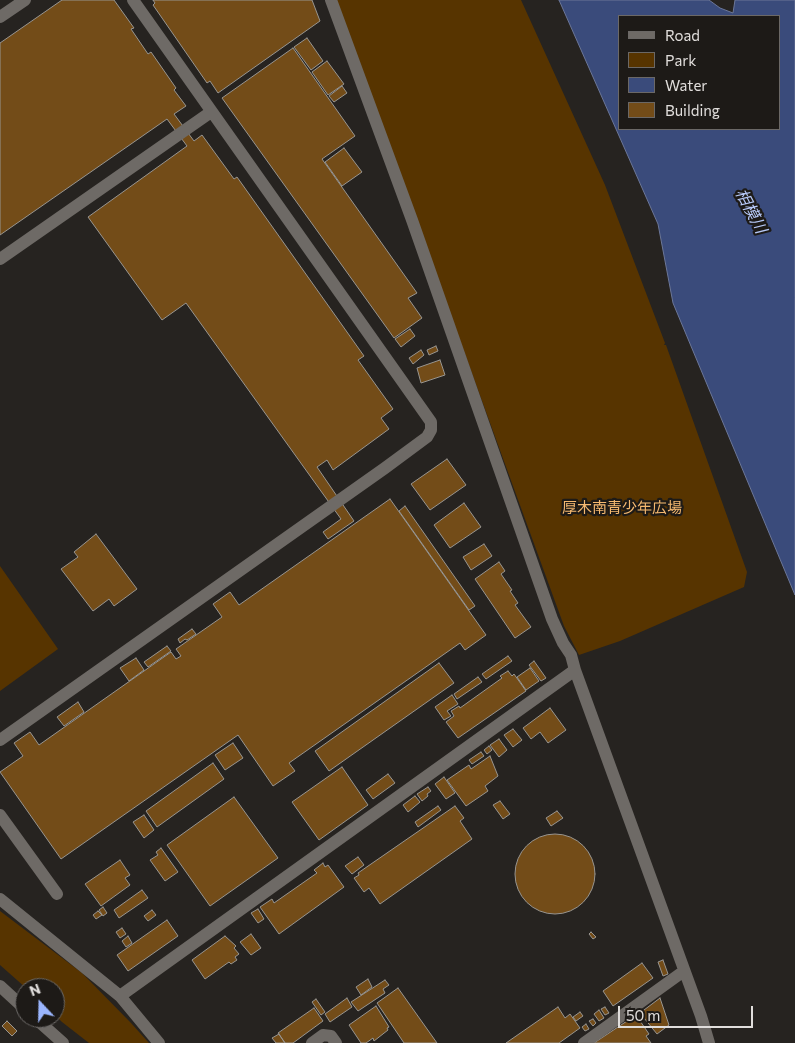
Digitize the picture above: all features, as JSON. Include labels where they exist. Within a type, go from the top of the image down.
[{"type":"street","points":[[0,17],[25,0]]},
{"type":"street","points":[[0,740],[385,468],[427,437],[431,430],[431,422],[133,0]]},
{"type":"street","points":[[331,0],[399,183],[552,619],[562,643],[571,655],[709,1043]]},
{"type":"street","points":[[0,259],[211,112]]},
{"type":"street","points":[[120,996],[575,670]]},
{"type":"street","points":[[0,814],[57,894]]},
{"type":"street","points":[[0,899],[120,996],[159,1043]]},
{"type":"street","points":[[584,1043],[684,971]]},
{"type":"street","points":[[0,986],[15,1000]]},
{"type":"street","points":[[46,1028],[63,1043]]},
{"type":"street","points":[[312,1043],[323,1035],[331,1036],[336,1043]]},
{"type":"green space","name":"厚木南青少年広場","points":[[336,0],[521,0],[605,185],[665,343],[664,345],[666,345],[747,572],[744,587],[620,641],[579,655],[564,626]]},
{"type":"green space","points":[[0,566],[58,649],[0,691]]},
{"type":"green space","points":[[0,911],[82,973],[149,1043],[89,1043],[65,1024],[65,978],[15,978],[0,965]]},
{"type":"water","name":"相模川","points":[[559,0],[709,0],[720,8],[733,13],[735,0],[795,0],[795,595],[673,303],[658,224]]},
{"type":"building","points":[[62,0],[114,0],[134,28],[131,29],[148,54],[151,52],[186,106],[174,114],[194,141],[202,135],[234,179],[237,177],[364,356],[358,360],[393,409],[381,418],[389,429],[333,470],[327,460],[317,467],[354,521],[328,539],[323,532],[341,519],[186,303],[162,320],[88,217],[187,146],[167,119],[0,235],[0,43]]},
{"type":"building","points":[[153,0],[312,0],[320,21],[218,93],[210,81],[207,83],[153,5],[155,3]]},
{"type":"building","points":[[307,38],[323,61],[311,70],[294,47]]},
{"type":"building","points":[[293,48],[355,136],[322,159],[417,293],[408,298],[422,318],[394,338],[222,98]]},
{"type":"building","points":[[327,61],[344,84],[328,95],[312,72]]},
{"type":"building","points":[[342,86],[347,93],[334,102],[329,96]]},
{"type":"building","points":[[344,148],[362,172],[342,186],[325,162]]},
{"type":"building","points":[[410,329],[415,336],[401,347],[395,339]]},
{"type":"building","points":[[436,346],[438,351],[429,355],[427,350]]},
{"type":"building","points":[[421,350],[424,355],[413,364],[409,358]]},
{"type":"building","points":[[440,360],[445,375],[421,383],[417,368]]},
{"type":"building","points":[[447,459],[466,485],[430,510],[411,484]]},
{"type":"building","points":[[390,499],[486,635],[465,650],[460,643],[289,763],[295,771],[273,786],[238,735],[61,859],[0,772],[23,756],[14,743],[30,732],[39,745],[171,652],[176,659],[181,656],[176,649],[222,617],[213,604],[230,592],[239,605]]},
{"type":"building","points":[[464,503],[481,527],[450,548],[434,525]]},
{"type":"building","points":[[405,506],[475,606],[469,610],[399,511]]},
{"type":"building","points":[[96,534],[137,589],[114,606],[109,599],[93,611],[61,569],[78,557],[74,552]]},
{"type":"building","points":[[484,544],[492,556],[471,570],[463,557]]},
{"type":"building","points":[[499,562],[505,571],[501,574],[518,603],[515,605],[531,627],[515,638],[475,579]]},
{"type":"building","points":[[192,629],[196,634],[180,643],[178,639]]},
{"type":"building","points":[[167,646],[171,651],[148,667],[144,662]]},
{"type":"building","points":[[508,656],[512,661],[486,679],[482,674]]},
{"type":"building","points":[[136,658],[144,670],[129,681],[120,668]]},
{"type":"building","points":[[534,661],[546,678],[541,681],[529,665]]},
{"type":"building","points":[[439,663],[454,683],[329,771],[315,751]]},
{"type":"building","points":[[530,668],[539,681],[526,690],[517,677]]},
{"type":"building","points":[[508,671],[512,676],[514,674],[526,691],[458,738],[446,722],[454,716],[451,711],[459,706],[460,708],[502,678],[500,676]]},
{"type":"building","points":[[478,677],[482,682],[457,699],[454,694]]},
{"type":"building","points":[[452,695],[458,704],[447,711],[451,716],[444,720],[435,707]]},
{"type":"building","points":[[78,702],[84,712],[64,726],[57,717]]},
{"type":"building","points":[[550,708],[566,730],[548,743],[540,732],[531,739],[523,728]]},
{"type":"building","points":[[513,729],[522,740],[513,747],[504,735]]},
{"type":"building","points":[[499,739],[507,750],[499,757],[490,745]]},
{"type":"building","points":[[233,743],[243,758],[225,770],[215,755]]},
{"type":"building","points":[[489,746],[492,750],[487,754],[484,750]]},
{"type":"building","points":[[481,752],[484,756],[472,764],[469,760]]},
{"type":"building","points":[[490,756],[498,776],[485,786],[488,791],[466,806],[447,780],[469,765],[471,769]]},
{"type":"building","points":[[213,763],[224,779],[157,827],[146,811]]},
{"type":"building","points":[[342,767],[368,805],[319,840],[292,802]]},
{"type":"building","points":[[388,774],[395,783],[373,799],[366,790]]},
{"type":"building","points":[[444,777],[455,793],[446,799],[435,784]]},
{"type":"building","points":[[428,787],[431,791],[422,801],[417,794]]},
{"type":"building","points":[[415,796],[420,802],[408,812],[403,805]]},
{"type":"building","points":[[234,797],[278,858],[210,906],[167,845]]},
{"type":"building","points":[[500,801],[510,814],[503,819],[493,805]]},
{"type":"building","points":[[438,806],[441,810],[418,827],[415,822]]},
{"type":"building","points":[[455,806],[464,818],[460,821],[472,839],[380,904],[369,888],[364,892],[354,878],[359,875],[358,873]]},
{"type":"building","points":[[557,811],[563,818],[551,826],[546,818]]},
{"type":"building","points":[[144,815],[154,830],[144,838],[133,822]]},
{"type":"building","points":[[555,834],[570,837],[583,846],[592,859],[595,874],[592,889],[583,902],[570,911],[555,914],[540,911],[527,902],[518,889],[515,874],[518,859],[527,846],[540,837]]},
{"type":"building","points":[[161,848],[178,872],[165,881],[150,860],[158,855],[156,852]]},
{"type":"building","points":[[358,857],[364,865],[352,874],[345,866]]},
{"type":"building","points":[[120,860],[130,875],[125,878],[130,885],[101,906],[85,884]]},
{"type":"building","points":[[323,863],[325,867],[328,865],[344,887],[279,934],[260,907],[272,899],[274,903],[317,873],[314,870]]},
{"type":"building","points":[[142,890],[148,898],[119,918],[114,910]]},
{"type":"building","points":[[103,907],[107,913],[103,916],[99,910]]},
{"type":"building","points":[[258,909],[264,919],[258,923],[251,913]]},
{"type":"building","points":[[152,910],[156,915],[148,921],[144,916]]},
{"type":"building","points":[[98,911],[102,915],[96,919],[93,915]]},
{"type":"building","points":[[167,920],[178,936],[128,971],[117,955]]},
{"type":"building","points":[[122,928],[126,934],[120,938],[116,932]]},
{"type":"building","points":[[591,932],[596,937],[593,939],[589,934]]},
{"type":"building","points":[[251,934],[261,948],[251,955],[240,942]]},
{"type":"building","points":[[128,936],[132,943],[126,947],[122,941]]},
{"type":"building","points":[[225,936],[236,946],[234,948],[239,954],[235,957],[237,960],[231,964],[229,962],[205,979],[192,960]]},
{"type":"building","points":[[663,960],[668,974],[663,976],[658,962]]},
{"type":"building","points":[[642,963],[653,978],[613,1006],[603,991]]},
{"type":"building","points":[[368,979],[372,987],[361,995],[356,987]]},
{"type":"building","points":[[385,980],[389,985],[383,989],[385,993],[358,1011],[351,1002]]},
{"type":"building","points":[[398,988],[437,1043],[404,1043],[377,1003]]},
{"type":"building","points":[[347,998],[352,1007],[330,1022],[325,1014]]},
{"type":"building","points":[[660,998],[669,1025],[657,1034],[640,1013]]},
{"type":"building","points":[[316,999],[325,1012],[321,1015],[312,1002]]},
{"type":"building","points":[[376,1006],[389,1027],[387,1028],[388,1030],[374,1041],[373,1038],[366,1043],[361,1043],[349,1025]]},
{"type":"building","points":[[558,1007],[565,1018],[570,1014],[580,1028],[559,1043],[506,1043]]},
{"type":"building","points":[[605,1007],[609,1013],[605,1015],[601,1009]]},
{"type":"building","points":[[314,1008],[323,1021],[293,1043],[285,1043],[278,1033]]},
{"type":"building","points":[[599,1010],[604,1018],[599,1021],[594,1014]]},
{"type":"building","points":[[580,1012],[583,1016],[576,1021],[573,1017]]},
{"type":"building","points":[[636,1015],[649,1034],[646,1036],[651,1043],[594,1043]]},
{"type":"building","points":[[593,1019],[596,1023],[593,1026],[589,1021]]},
{"type":"building","points":[[7,1021],[17,1031],[12,1036],[2,1026]]},
{"type":"building","points":[[586,1024],[589,1029],[585,1031],[582,1027]]},
{"type":"building","points":[[279,1034],[285,1043],[276,1043],[272,1038]]}]
